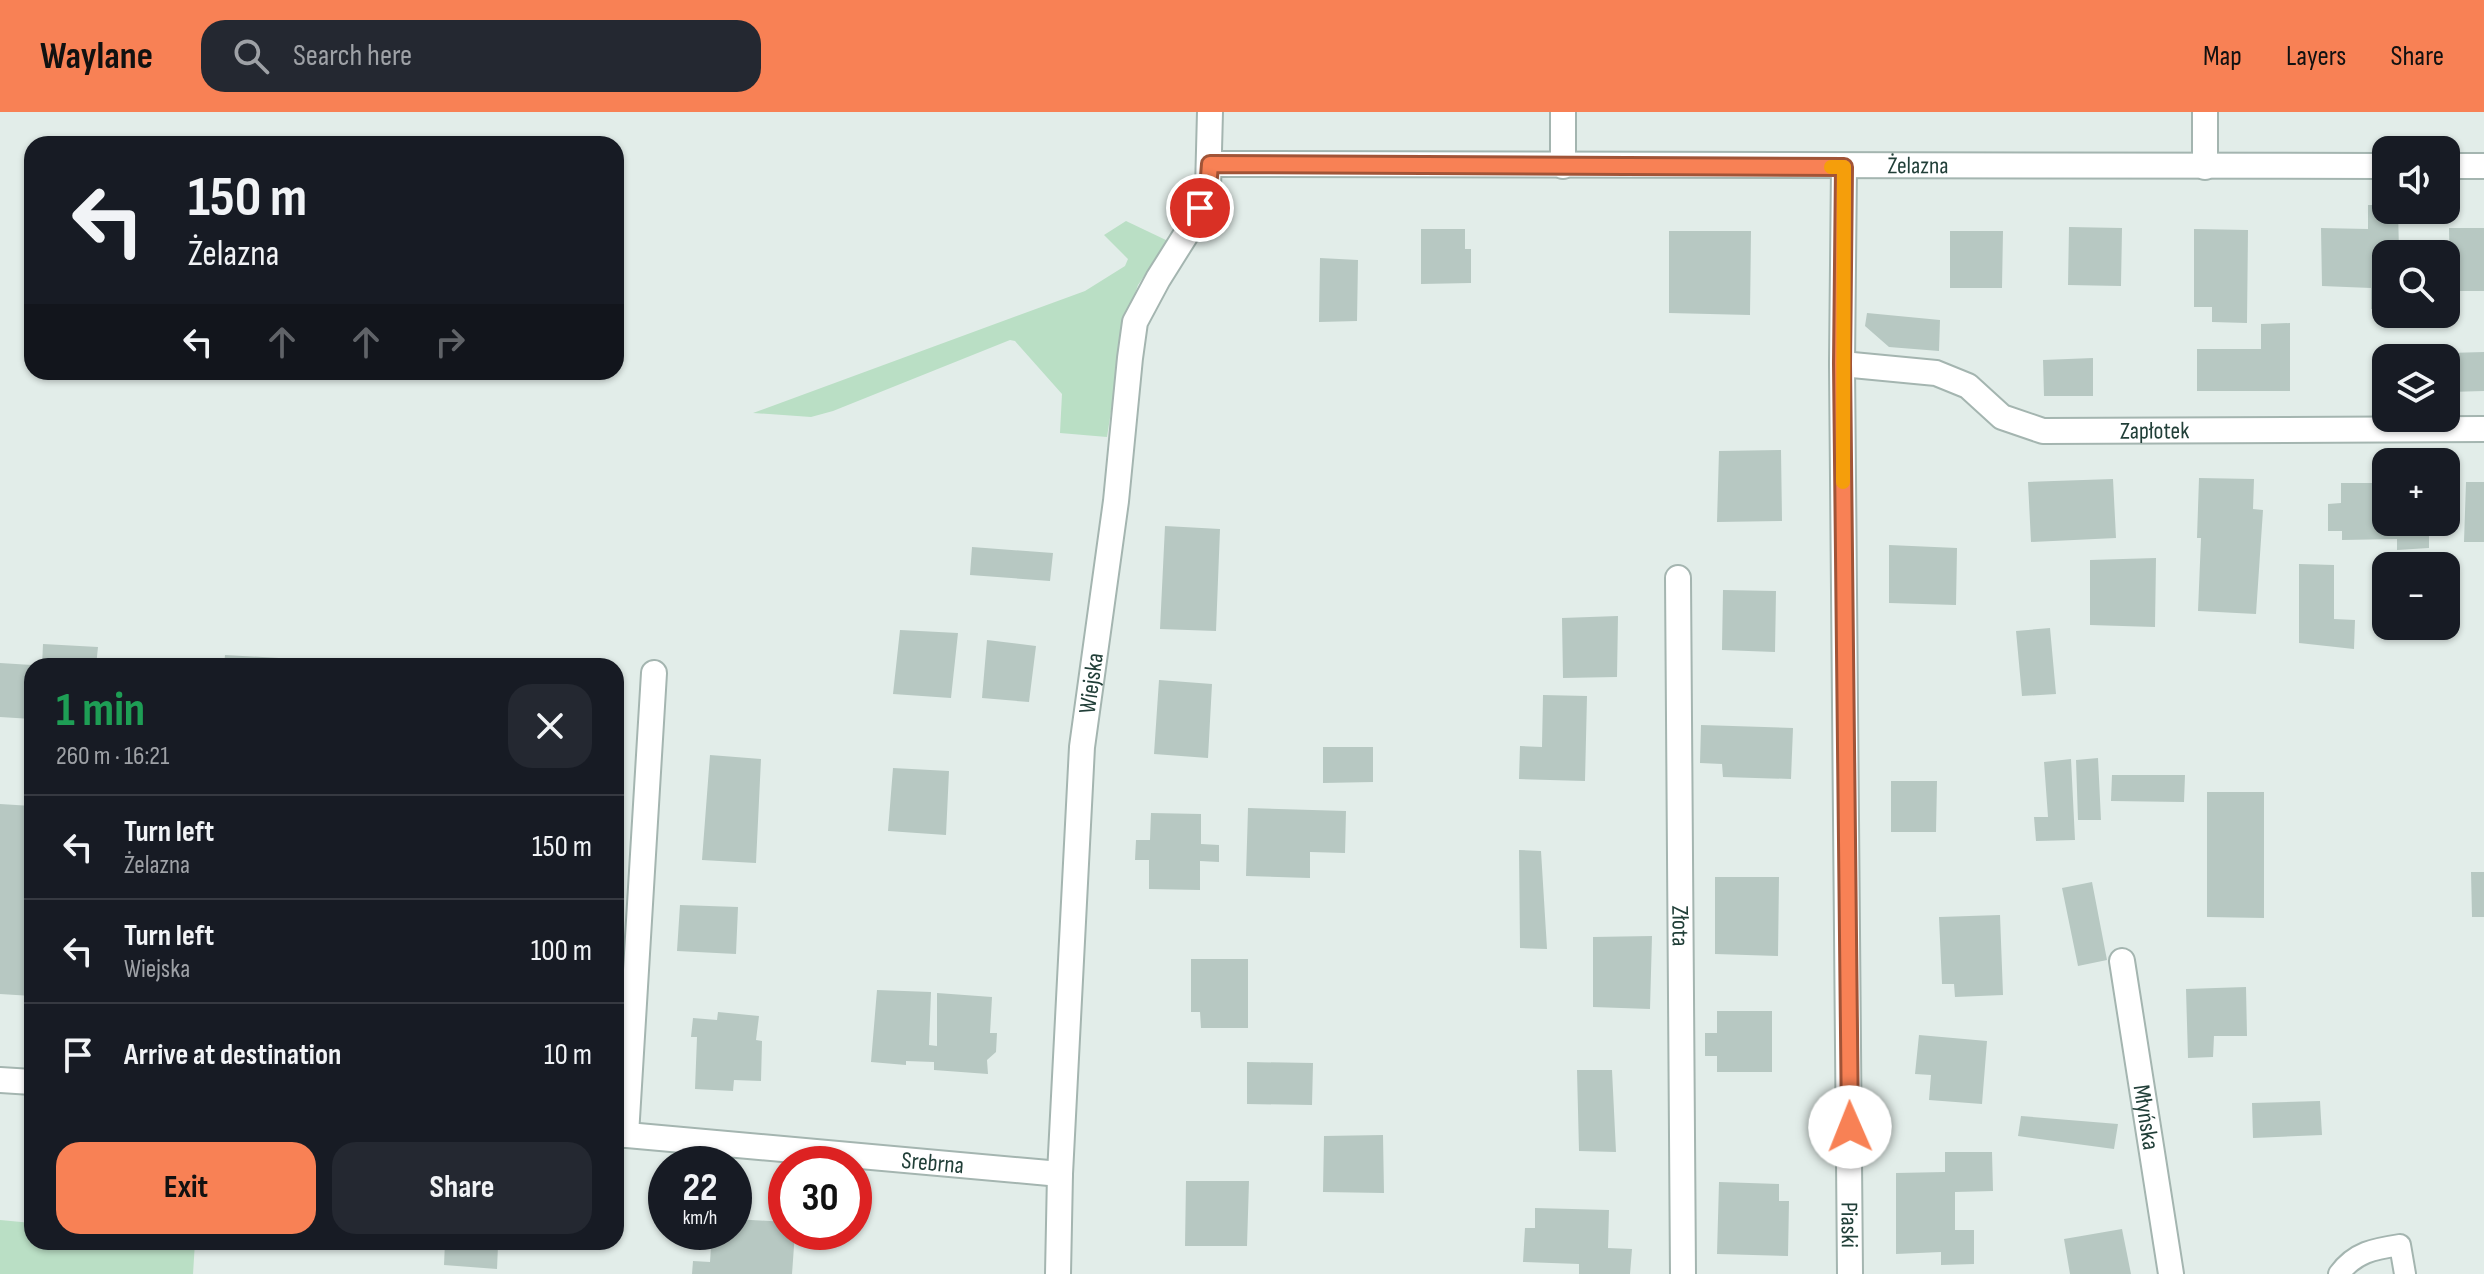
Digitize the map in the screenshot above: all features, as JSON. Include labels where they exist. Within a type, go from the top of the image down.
[{"type":"street","name":"Wiejska","points":[[1058,1274],[1060,1174],[1082,747],[1116,501],[1135,322],[1208,189],[1210,112]]},
{"type":"street","points":[[1563,112],[1563,166]]},
{"type":"street","points":[[2205,112],[2205,167]]},
{"type":"street","name":"Żelazna","points":[[1210,164],[2372,166]]},
{"type":"street","points":[[2460,166],[2484,166]]},
{"type":"street","name":"Piaski","points":[[1844,167],[1842,364],[1850,1274]]},
{"type":"street","name":"Zapłotek","points":[[1842,364],[1936,373],[1968,386],[2002,417],[2043,431],[2484,429]]},
{"type":"street","name":"Złota","points":[[1678,578],[1683,1274]]},
{"type":"street","points":[[624,1093],[654,673]]},
{"type":"street","name":"Młyńska","points":[[2122,961],[2171,1274]]},
{"type":"street","points":[[0,1080],[24,1082]]},
{"type":"street","name":"Srebrna","points":[[624,1135],[1060,1174]]},
{"type":"lane","points":[[2339,1274],[2359,1254],[2400,1245],[2405,1274]]},
{"type":"green space","points":[[1126,221],[1168,241],[1138,285],[1125,322],[1107,437],[1060,433],[1062,394],[1015,341],[1010,340],[833,411],[811,417],[753,413],[1085,291],[1125,266],[1128,259],[1104,235]]},
{"type":"green space","points":[[0,1220],[24,1222],[24,1250],[194,1250],[193,1274],[0,1274]]},
{"type":"building","points":[[2368,205],[2372,205],[2372,224],[2398,224],[2399,240],[2372,240],[2372,309],[2371,288],[2322,286],[2321,228],[2368,229]]},
{"type":"building","points":[[2069,227],[2122,228],[2121,286],[2068,285]]},
{"type":"building","points":[[2449,228],[2484,228],[2484,291],[2460,291],[2460,240],[2449,240]]},
{"type":"building","points":[[1421,229],[1465,229],[1465,249],[1471,249],[1471,283],[1421,284]]},
{"type":"building","points":[[2194,229],[2248,230],[2247,323],[2212,322],[2212,307],[2194,307]]},
{"type":"building","points":[[1669,231],[1751,231],[1750,315],[1669,313]]},
{"type":"building","points":[[1950,231],[2003,231],[2002,288],[1950,288]]},
{"type":"building","points":[[1320,258],[1358,260],[1357,321],[1319,322]]},
{"type":"building","points":[[1867,313],[1940,320],[1939,351],[1889,347],[1865,326]]},
{"type":"building","points":[[2290,323],[2290,391],[2197,391],[2197,349],[2261,349],[2261,324]]},
{"type":"building","points":[[2484,352],[2484,391],[2460,392],[2460,353]]},
{"type":"building","points":[[2093,358],[2093,396],[2044,396],[2043,360]]},
{"type":"building","points":[[1781,450],[1782,521],[1717,522],[1719,451]]},
{"type":"building","points":[[2199,478],[2254,479],[2253,509],[2263,510],[2256,614],[2198,611],[2201,538],[2197,538]]},
{"type":"building","points":[[2113,479],[2116,538],[2031,542],[2028,482]]},
{"type":"building","points":[[2466,482],[2484,482],[2484,542],[2464,542]]},
{"type":"building","points":[[2341,483],[2372,483],[2372,536],[2429,536],[2429,548],[2397,550],[2397,539],[2342,540],[2342,531],[2328,531],[2328,504],[2341,503]]},
{"type":"building","points":[[1165,526],[1220,529],[1216,631],[1160,629]]},
{"type":"building","points":[[1889,545],[1957,548],[1956,605],[1889,603]]},
{"type":"building","points":[[972,547],[1053,553],[1050,581],[970,575]]},
{"type":"building","points":[[2156,558],[2155,627],[2090,625],[2090,560]]},
{"type":"building","points":[[2299,564],[2334,565],[2334,619],[2355,620],[2354,649],[2299,643]]},
{"type":"building","points":[[1723,590],[1776,591],[1775,652],[1722,650]]},
{"type":"building","points":[[1618,616],[1617,677],[1563,678],[1562,618]]},
{"type":"building","points":[[2050,628],[2056,694],[2022,696],[2016,631]]},
{"type":"building","points":[[900,630],[958,633],[951,698],[893,694]]},
{"type":"building","points":[[987,640],[1036,646],[1029,702],[982,698]]},
{"type":"building","points":[[43,644],[98,647],[97,658],[42,658]]},
{"type":"building","points":[[225,655],[279,658],[225,658]]},
{"type":"building","points":[[0,663],[24,664],[24,718],[0,717]]},
{"type":"building","points":[[1159,680],[1212,684],[1208,758],[1154,754]]},
{"type":"building","points":[[1543,695],[1587,696],[1585,781],[1519,779],[1520,746],[1542,747]]},
{"type":"building","points":[[1701,725],[1793,728],[1791,779],[1723,777],[1722,764],[1700,763]]},
{"type":"building","points":[[1323,747],[1373,747],[1373,782],[1323,783]]},
{"type":"building","points":[[710,755],[761,759],[756,863],[702,860]]},
{"type":"building","points":[[2098,758],[2101,820],[2078,820],[2076,760]]},
{"type":"building","points":[[2071,759],[2075,840],[2036,841],[2034,817],[2048,817],[2044,762]]},
{"type":"building","points":[[893,768],[949,771],[946,835],[888,831]]},
{"type":"building","points":[[2112,775],[2185,775],[2184,802],[2111,801]]},
{"type":"building","points":[[1891,781],[1937,781],[1936,832],[1891,832]]},
{"type":"building","points":[[2207,792],[2264,792],[2264,918],[2207,917]]},
{"type":"building","points":[[0,804],[24,806],[24,996],[0,994]]},
{"type":"building","points":[[1248,808],[1346,811],[1345,853],[1310,852],[1310,878],[1246,876]]},
{"type":"building","points":[[1151,813],[1201,814],[1201,844],[1219,845],[1219,862],[1200,861],[1200,890],[1149,889],[1149,860],[1135,860],[1136,840],[1150,840]]},
{"type":"building","points":[[1519,850],[1541,851],[1547,949],[1520,948]]},
{"type":"building","points":[[2471,872],[2484,872],[2484,917],[2472,917]]},
{"type":"building","points":[[1715,877],[1779,877],[1778,956],[1715,954]]},
{"type":"building","points":[[2092,882],[2107,960],[2078,966],[2062,888]]},
{"type":"building","points":[[680,905],[738,907],[736,954],[677,951]]},
{"type":"building","points":[[2000,915],[2003,995],[1955,997],[1954,984],[1942,984],[1939,917]]},
{"type":"building","points":[[1652,936],[1650,1009],[1593,1007],[1593,937]]},
{"type":"building","points":[[1191,959],[1248,959],[1248,1028],[1201,1028],[1200,1012],[1191,1012]]},
{"type":"building","points":[[2246,987],[2247,1036],[2214,1036],[2213,1057],[2188,1058],[2186,989]]},
{"type":"building","points":[[877,990],[931,992],[929,1045],[937,1046],[937,993],[992,997],[990,1033],[997,1033],[996,1052],[987,1060],[988,1074],[934,1070],[934,1062],[906,1061],[906,1065],[871,1062]]},
{"type":"building","points":[[1717,1011],[1772,1011],[1772,1072],[1717,1072],[1717,1056],[1705,1056],[1705,1033],[1717,1033]]},
{"type":"building","points":[[718,1012],[759,1016],[756,1040],[762,1041],[761,1081],[734,1080],[733,1091],[695,1089],[697,1037],[691,1037],[693,1018],[717,1020]]},
{"type":"building","points":[[1919,1035],[1987,1041],[1982,1104],[1929,1100],[1931,1075],[1915,1074]]},
{"type":"building","points":[[1247,1062],[1313,1063],[1312,1105],[1247,1104]]},
{"type":"building","points":[[1577,1070],[1612,1070],[1616,1152],[1579,1151]]},
{"type":"building","points":[[2320,1101],[2322,1135],[2253,1138],[2252,1103]]},
{"type":"building","points":[[2021,1116],[2118,1124],[2114,1149],[2018,1136]]},
{"type":"building","points":[[1383,1135],[1384,1193],[1323,1192],[1324,1136]]},
{"type":"building","points":[[1945,1152],[1992,1152],[1993,1191],[1955,1192],[1955,1230],[1974,1230],[1974,1264],[1941,1265],[1941,1252],[1896,1254],[1896,1173],[1945,1172]]},
{"type":"building","points":[[1186,1181],[1249,1181],[1247,1246],[1185,1246]]},
{"type":"building","points":[[1719,1182],[1779,1184],[1779,1201],[1789,1201],[1788,1256],[1717,1254]]},
{"type":"building","points":[[1535,1208],[1609,1210],[1608,1248],[1632,1249],[1630,1274],[1579,1274],[1579,1264],[1523,1262],[1525,1228],[1535,1228]]},
{"type":"building","points":[[752,1220],[768,1221],[768,1250],[794,1250],[792,1274],[692,1274],[693,1261],[710,1262],[711,1250],[752,1250]]},
{"type":"building","points":[[2122,1229],[2131,1274],[2070,1274],[2064,1239]]},
{"type":"building","points":[[445,1250],[498,1250],[497,1269],[444,1265]]},
{"type":"slow traffic","points":[[1831,167],[1844,167],[1843,482]]},
{"type":"route","points":[[1200,208],[1208,189],[1210,164],[1844,167],[1842,364],[1850,1127]]}]
